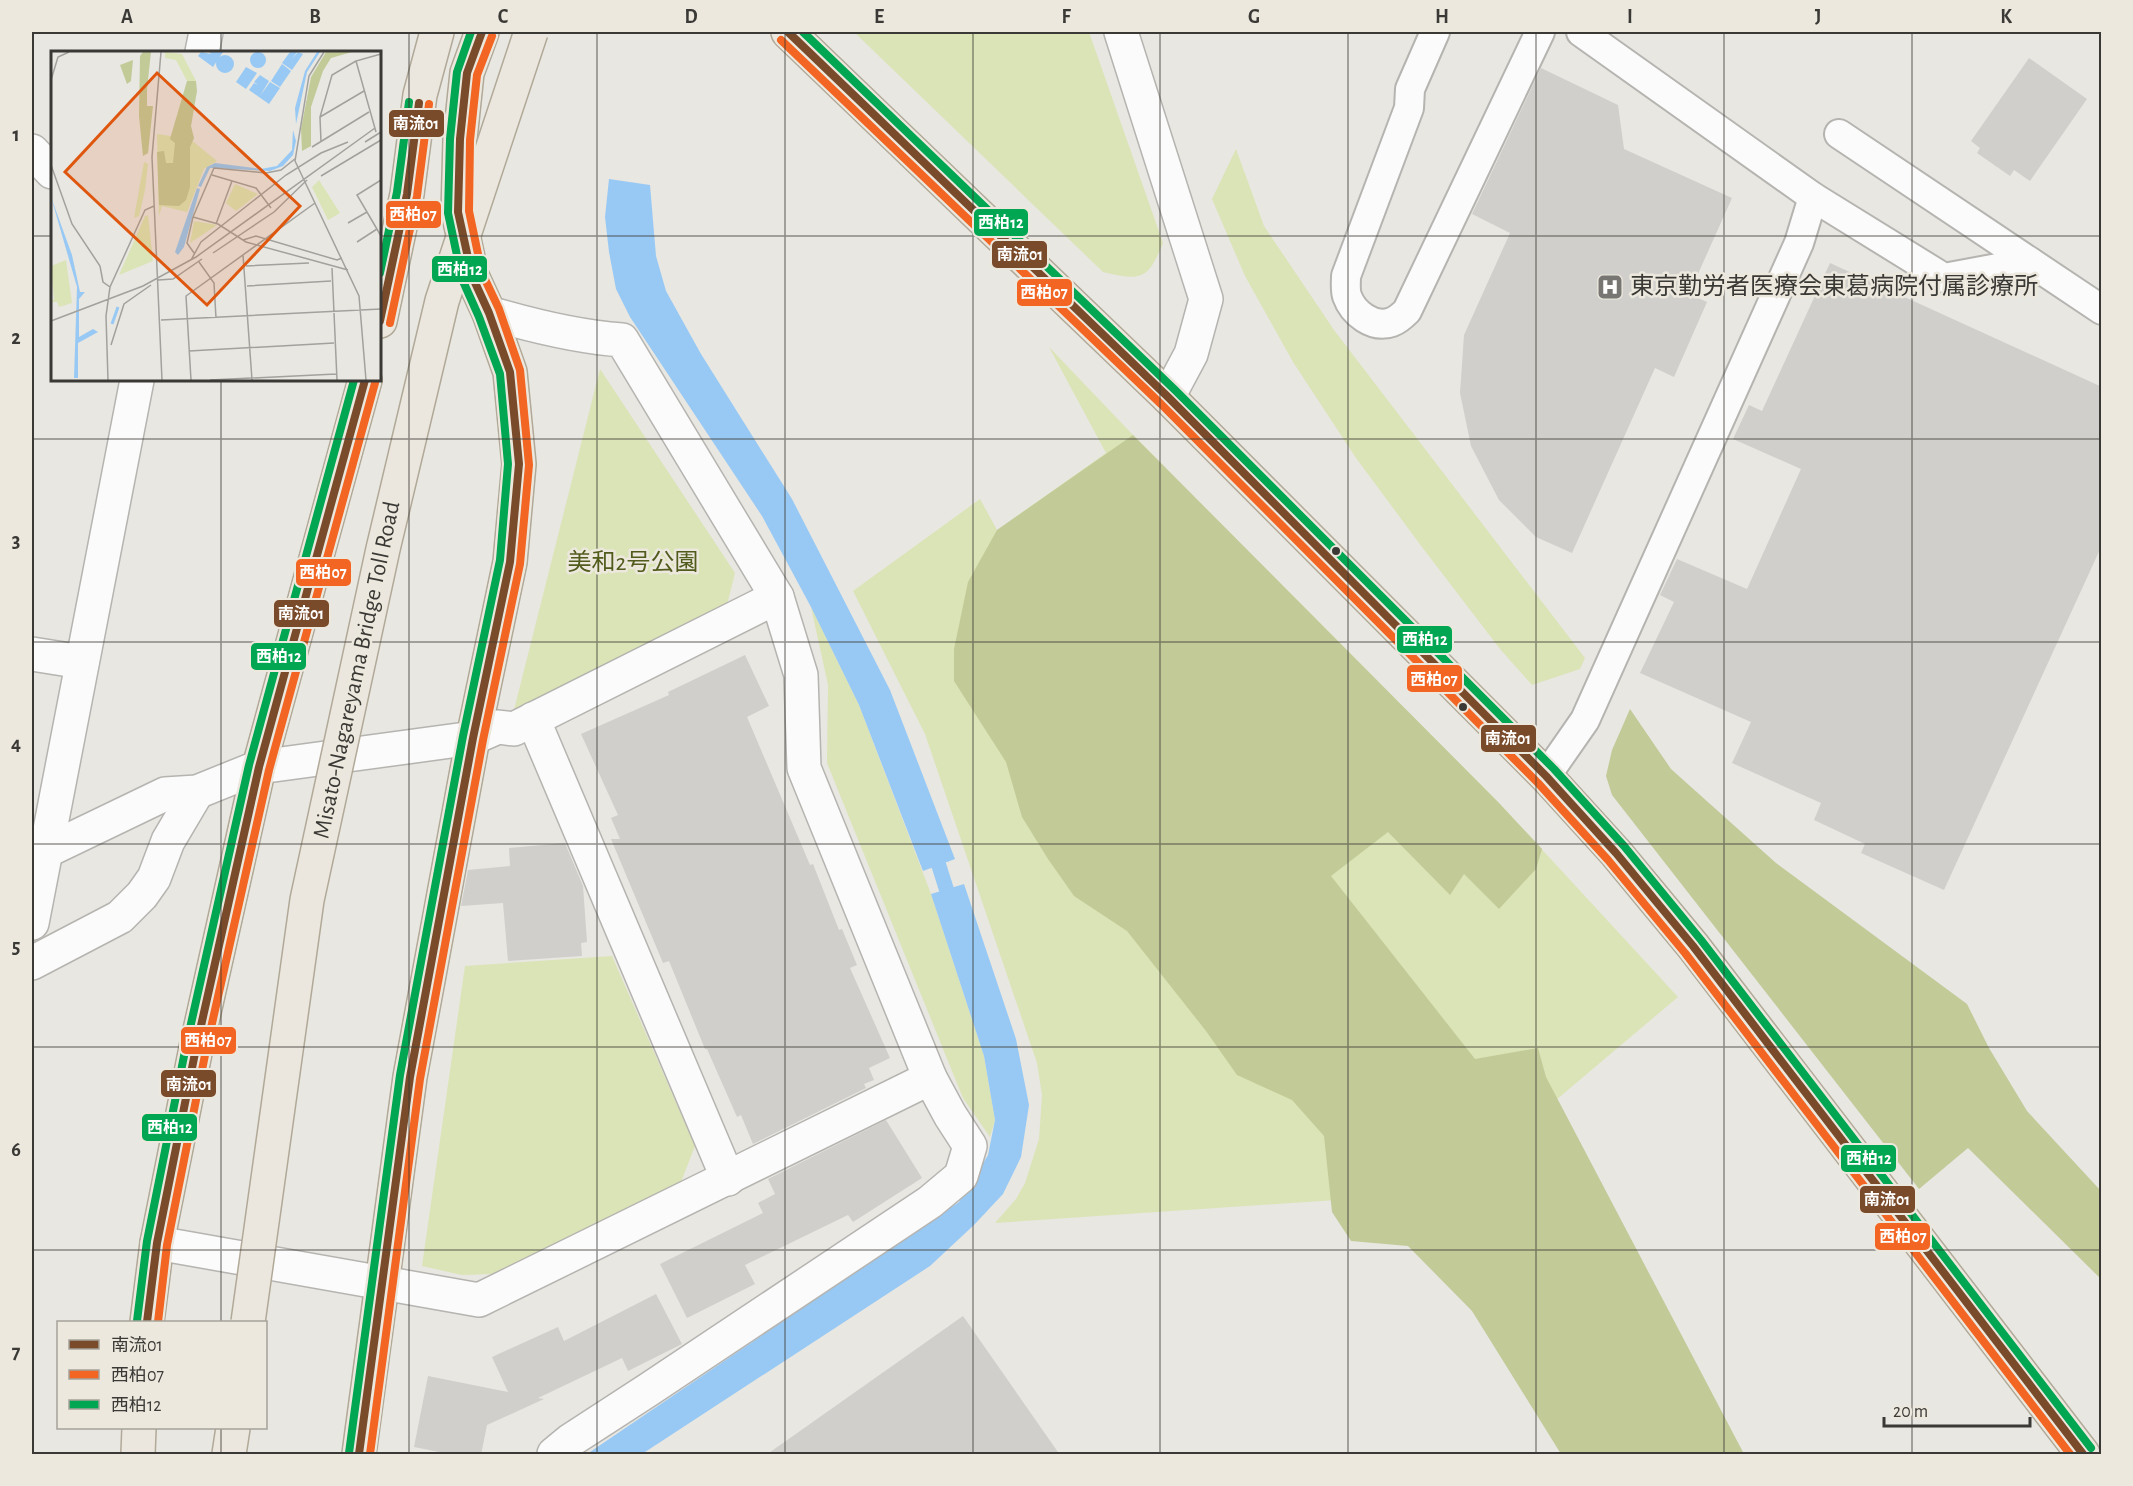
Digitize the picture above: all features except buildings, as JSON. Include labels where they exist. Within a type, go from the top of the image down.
[{"type":"main road","points":[[381,311],[384,282],[407,194],[420,95],[437,32]]},
{"type":"main road","points":[[359,1455],[410,1077],[473,738],[510,562],[519,464],[510,372],[489,314],[472,276],[458,212],[460,139],[466,73],[482,32]]},
{"type":"main road","name":"Misato-Nagareyama Bridge Toll Road","points":[[248,1321],[307,900],[383,549],[442,301],[531,32]]},
{"type":"main road","points":[[788,32],[1168,397],[1546,776],[1616,852],[1693,946],[2083,1455]]},
{"type":"main road","points":[[147,1321],[157,1243],[196,1048],[259,767],[365,381]]},
{"type":"main road","points":[[138,1455],[140,1429]]},
{"type":"main road","points":[[229,1455],[233,1429]]},
{"type":"street","points":[[202,51],[206,32]]},
{"type":"street","points":[[1121,32],[1206,299],[1191,354],[1168,397]]},
{"type":"street","points":[[32,151],[51,170]]},
{"type":"street","points":[[489,314],[593,339],[622,340],[777,597],[801,675],[804,768],[930,1078],[970,1146],[961,1176],[930,1202],[571,1440],[554,1455]]},
{"type":"street","points":[[32,923],[39,854],[82,662],[137,381]]},
{"type":"street","points":[[39,854],[165,794],[197,792],[259,767],[473,738],[498,727],[514,729],[777,597]]},
{"type":"street","points":[[32,654],[82,662]]},
{"type":"street","points":[[533,719],[728,1179]]},
{"type":"street","points":[[32,963],[120,917],[142,896],[154,878],[168,841],[197,792]]},
{"type":"street","points":[[157,1243],[478,1300],[930,1078]]},
{"type":"lane","points":[[1435,32],[1410,89],[1408,108],[1346,276],[1346,294],[1353,308],[1363,318],[1380,324],[1394,322],[1407,311],[1540,32]]},
{"type":"lane","points":[[1581,32],[1813,197],[1944,278],[2030,262]]},
{"type":"lane","points":[[1839,134],[2102,310]]},
{"type":"lane","points":[[1546,776],[1584,720],[1799,243],[1813,197]]},
{"type":"green space","points":[[854,32],[1089,32],[1163,243],[1153,264],[1142,275],[1135,277],[1103,272]]},
{"type":"green space","points":[[1236,149],[1264,226],[1334,330],[1585,658],[1580,669],[1532,685],[1500,649],[1356,458],[1293,362],[1245,276],[1212,199]]},
{"type":"green space","points":[[1049,347],[1133,435],[1499,803],[1678,997],[1512,1137],[1381,1197],[995,1223],[1016,1199],[1025,1183],[1039,1139],[1042,1095],[1037,1063],[925,734],[853,591],[980,499],[997,530],[1106,453]]},
{"type":"green space","name":"美和2号公園","points":[[600,369],[735,573],[727,605],[514,710]]},
{"type":"green space","points":[[1133,435],[1542,849],[1536,869],[1499,909],[1464,874],[1450,895],[1388,832],[1331,876],[1475,1059],[1538,1048],[1546,1077],[1744,1454],[1561,1454],[1472,1311],[1408,1246],[1351,1241],[1332,1212],[1324,1136],[1292,1100],[1237,1075],[1206,1031],[1127,931],[1074,896],[1022,817],[1006,762],[954,681],[954,649],[968,582],[997,530]]},
{"type":"green space","points":[[811,607],[859,705],[931,894],[984,1056],[995,1120],[990,1137],[963,1098],[827,763],[828,685]]},
{"type":"green space","points":[[1630,709],[1671,769],[1776,863],[1967,1004],[1989,1048],[2027,1111],[2101,1191],[2101,1279],[1968,1148],[1919,1189],[1612,795],[1606,776],[1612,750]]},
{"type":"green space","points":[[612,956],[695,1146],[681,1182],[492,1274],[462,1275],[422,1266],[465,966]]},
{"type":"water","points":[[609,179],[650,185],[656,256],[666,291],[701,354],[792,499],[890,690],[955,859],[923,871],[859,705],[811,607],[762,516],[630,317],[616,289],[609,252],[605,217]]},
{"type":"water","points":[[964,884],[1016,1039],[1029,1105],[1021,1157],[1003,1194],[930,1266],[642,1454],[587,1454],[959,1202],[988,1155],[995,1120],[984,1056],[931,894]]},
{"type":"waterway","points":[[933,847],[952,907]]},
{"type":"transit line","name":"西柏12","points":[[349,1453],[400,1075],[463,736],[500,560],[508,464],[500,374],[462,279],[448,213],[450,139],[457,72],[471,32]]},
{"type":"transit line","name":"南流01","points":[[359,1454],[410,1077],[473,738],[510,562],[519,464],[510,372],[489,313],[472,276],[458,212],[460,139],[467,73],[482,32]]},
{"type":"transit line","name":"南流01","points":[[788,32],[1168,397],[1546,776],[1616,853],[1693,946],[2083,1454]]},
{"type":"transit line","name":"西柏12","points":[[803,32],[1175,390],[1554,769],[1624,846],[1701,940],[2091,1448]]},
{"type":"transit line","name":"西柏07","points":[[370,1454],[420,1079],[483,740],[520,564],[529,465],[520,370],[499,309],[482,273],[469,211],[470,140],[477,75],[492,36]]},
{"type":"transit line","name":"西柏07","points":[[781,40],[1161,404],[1538,783],[1608,860],[1685,953],[2070,1454]]},
{"type":"transit line","name":"西柏12","points":[[381,268],[397,192],[409,102]]},
{"type":"transit line","name":"南流01","points":[[381,316],[407,194],[419,103]]},
{"type":"transit line","name":"西柏07","points":[[390,323],[417,196],[429,104]]},
{"type":"transit line","name":"西柏12","points":[[137,1321],[147,1241],[186,1046],[249,765],[354,381]]},
{"type":"transit line","name":"南流01","points":[[147,1321],[157,1243],[196,1048],[259,767],[365,381]]},
{"type":"transit line","name":"西柏07","points":[[158,1321],[167,1245],[206,1050],[269,770],[375,383]]},
{"type":"place","name":"東京勤労者医療会東葛病院付属診療所","points":[[1610,287]]}]
